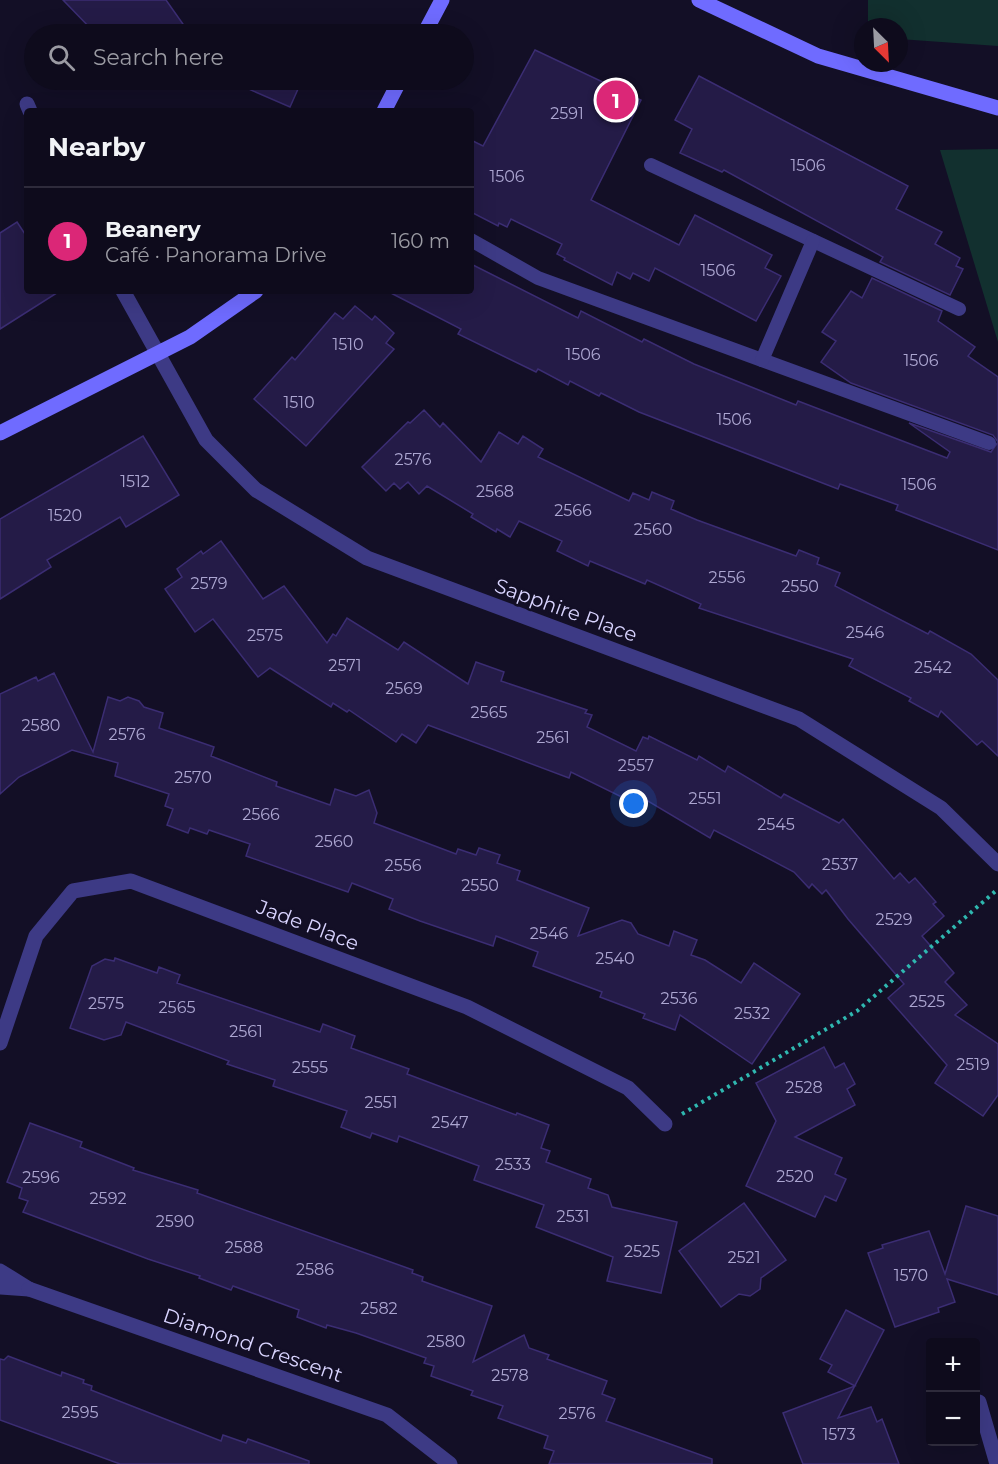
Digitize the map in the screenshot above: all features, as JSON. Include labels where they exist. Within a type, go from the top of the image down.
[{"type":"street","points":[[429,24],[442,0]]},
{"type":"street","points":[[710,2],[818,56],[998,108]]},
{"type":"street","points":[[386,108],[395,90]]},
{"type":"street","name":"Sapphire Place","points":[[125,294],[206,440],[256,490],[367,558],[799,719],[941,808],[998,864]]},
{"type":"street","points":[[0,433],[210,325],[252,294]]},
{"type":"street","name":"Jade Place","points":[[0,1043],[36,936],[73,891],[131,881],[467,1007],[628,1088],[666,1124]]},
{"type":"street","name":"Diamond Crescent","points":[[0,1271],[29,1289],[387,1415],[450,1464]]},
{"type":"street","name":"Diamond Crescent","points":[[0,1287],[29,1289]]},
{"type":"street","points":[[980,1405],[997,1464]]},
{"type":"lane","points":[[651,165],[959,309]]},
{"type":"lane","points":[[762,360],[813,241]]},
{"type":"lane","points":[[474,242],[538,278],[989,443]]},
{"type":"path","points":[[666,1124],[857,1011],[998,889]]},
{"type":"green space","points":[[868,0],[998,0],[998,46],[908,40],[908,18],[868,18]]},
{"type":"green space","points":[[998,149],[998,342],[940,150]]},
{"type":"building","points":[[63,0],[166,0],[183,24],[86,24]]},
{"type":"building","points":[[535,50],[641,100],[591,200],[679,245],[695,215],[772,255],[765,268],[781,276],[756,321],[655,268],[649,281],[633,273],[630,279],[617,272],[612,285],[564,260],[565,258],[557,254],[562,244],[511,219],[507,227],[499,223],[498,226],[474,214],[474,142],[483,146]]},
{"type":"building","points":[[699,76],[908,186],[896,209],[942,232],[935,244],[960,258],[956,266],[963,269],[950,295],[880,262],[883,257],[724,170],[722,172],[680,153],[692,129],[675,120]]},
{"type":"building","points":[[251,90],[298,90],[290,107]]},
{"type":"building","points":[[17,222],[24,232],[24,294],[55,294],[0,329],[0,233]]},
{"type":"building","points":[[474,266],[578,318],[581,311],[642,342],[644,339],[694,364],[796,405],[798,401],[947,458],[950,452],[909,423],[991,452],[998,442],[998,550],[896,510],[898,505],[840,484],[838,489],[639,412],[601,393],[599,396],[570,381],[568,385],[538,369],[536,372],[458,334],[461,329],[393,294],[474,294]]},
{"type":"building","points":[[872,278],[942,311],[938,321],[975,347],[968,356],[998,377],[998,442],[993,435],[851,383],[821,362],[836,341],[822,332],[851,291],[862,298]]},
{"type":"building","points":[[355,306],[372,320],[375,316],[394,333],[386,343],[394,349],[306,446],[254,399],[292,357],[295,360],[335,313],[343,319]]},
{"type":"building","points":[[424,410],[440,427],[443,423],[481,462],[499,432],[518,444],[523,436],[543,449],[538,457],[629,501],[633,493],[649,500],[652,492],[674,501],[671,509],[697,520],[796,556],[799,550],[819,558],[817,564],[840,573],[835,586],[928,634],[930,631],[971,654],[998,680],[998,756],[982,741],[977,745],[941,711],[938,717],[909,701],[911,698],[849,666],[853,659],[699,608],[701,604],[647,580],[645,584],[590,561],[588,566],[557,551],[562,541],[519,521],[510,537],[497,529],[496,532],[471,517],[473,514],[427,486],[419,494],[408,482],[400,489],[394,483],[386,491],[362,467],[408,422],[410,423]]},
{"type":"building","points":[[143,436],[179,495],[126,527],[120,517],[47,560],[51,567],[0,599],[0,519]]},
{"type":"building","points":[[221,541],[263,599],[284,586],[327,643],[333,634],[336,636],[347,618],[398,650],[404,642],[468,684],[476,662],[504,672],[501,681],[587,710],[585,713],[592,715],[587,727],[636,751],[643,737],[648,739],[649,736],[697,760],[699,756],[725,772],[728,766],[781,798],[784,794],[839,823],[843,819],[894,879],[900,873],[909,883],[915,878],[936,902],[933,904],[944,916],[922,936],[954,973],[945,982],[967,1005],[955,1015],[998,1044],[998,1095],[983,1116],[935,1083],[947,1065],[888,998],[904,984],[826,890],[822,894],[812,884],[809,888],[794,872],[714,830],[710,838],[648,801],[644,808],[571,772],[569,778],[428,725],[416,743],[402,734],[396,742],[349,710],[347,712],[333,703],[331,707],[270,668],[258,677],[213,619],[195,632],[165,589],[182,577],[177,569],[201,551],[203,554]]},
{"type":"building","points":[[54,673],[93,752],[108,697],[120,701],[128,697],[139,701],[144,707],[163,713],[159,728],[214,747],[211,756],[277,782],[276,786],[330,805],[335,789],[356,796],[369,790],[377,813],[374,823],[456,854],[458,849],[476,855],[479,848],[500,855],[497,863],[520,871],[517,880],[589,908],[578,936],[622,920],[631,923],[638,934],[669,946],[674,931],[697,940],[691,955],[705,960],[741,983],[754,963],[800,994],[752,1064],[680,1015],[675,1030],[643,1018],[645,1014],[600,997],[602,992],[533,966],[538,952],[496,936],[493,946],[389,909],[393,899],[352,883],[348,892],[246,856],[250,844],[209,830],[207,834],[190,828],[188,833],[167,825],[173,809],[165,806],[169,794],[115,776],[118,763],[72,750],[19,777],[0,794],[0,694],[36,677],[38,681]]},
{"type":"building","points":[[115,958],[157,973],[159,967],[180,975],[177,983],[320,1032],[323,1024],[355,1036],[351,1048],[409,1069],[407,1074],[549,1125],[541,1148],[550,1151],[546,1162],[591,1179],[588,1188],[608,1195],[612,1207],[677,1222],[661,1293],[607,1281],[613,1257],[536,1227],[544,1205],[474,1180],[479,1166],[399,1136],[397,1142],[372,1133],[370,1138],[341,1127],[347,1111],[273,1086],[275,1080],[227,1064],[229,1061],[126,1022],[121,1035],[104,1040],[70,1028],[92,966],[105,959],[114,961]]},
{"type":"building","points":[[824,1047],[835,1068],[844,1063],[855,1084],[847,1089],[855,1105],[795,1137],[842,1158],[835,1174],[846,1179],[836,1201],[825,1196],[815,1217],[746,1186],[776,1121],[756,1083]]},
{"type":"building","points":[[30,1123],[82,1142],[80,1147],[134,1168],[133,1170],[198,1190],[197,1193],[413,1270],[412,1273],[423,1277],[422,1281],[492,1306],[473,1362],[524,1335],[529,1348],[549,1355],[547,1359],[607,1381],[602,1394],[615,1399],[606,1421],[712,1459],[712,1464],[549,1464],[554,1451],[544,1448],[548,1436],[498,1418],[503,1406],[471,1395],[473,1391],[431,1376],[434,1366],[424,1363],[426,1358],[356,1333],[327,1325],[326,1328],[297,1317],[299,1310],[233,1286],[231,1290],[199,1278],[200,1276],[23,1212],[28,1201],[19,1198],[22,1188],[7,1182]]},
{"type":"building","points":[[744,1203],[786,1260],[761,1278],[760,1289],[750,1296],[739,1294],[721,1307],[679,1251]]},
{"type":"building","points":[[966,1206],[998,1216],[998,1295],[947,1279],[955,1302],[938,1308],[939,1312],[895,1327],[868,1253],[883,1248],[882,1245],[929,1231],[945,1274]]},
{"type":"building","points":[[846,1310],[884,1330],[855,1386],[828,1372],[832,1365],[820,1359]]},
{"type":"building","points":[[8,1356],[61,1376],[62,1372],[84,1380],[83,1383],[92,1386],[91,1390],[221,1441],[223,1435],[246,1443],[248,1439],[309,1461],[309,1464],[120,1464],[0,1420],[0,1359],[4,1360]]},
{"type":"building","points":[[855,1386],[838,1418],[871,1407],[877,1422],[882,1419],[899,1464],[803,1464],[783,1413]]},
{"type":"place","name":"Beanery","points":[[616,100]]}]
